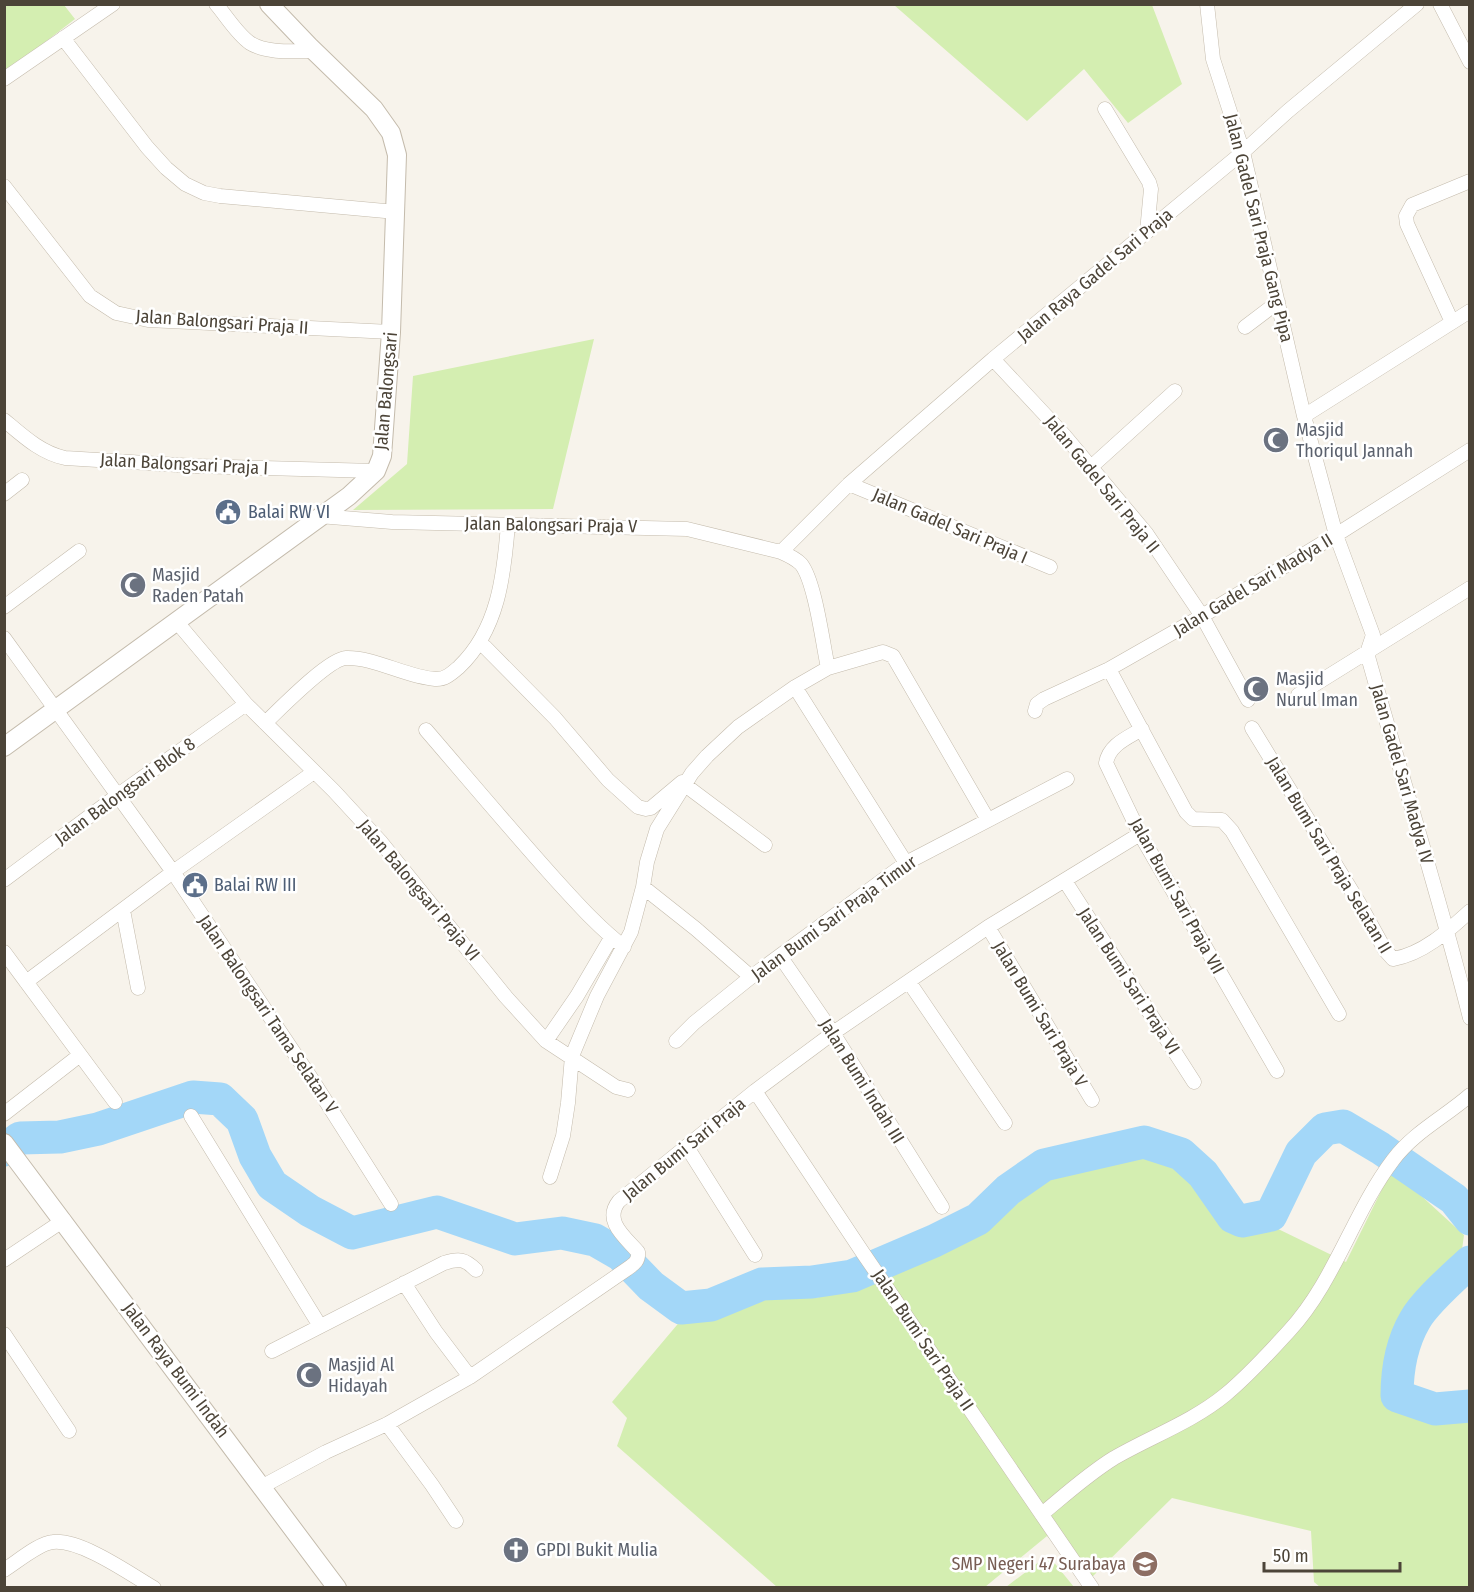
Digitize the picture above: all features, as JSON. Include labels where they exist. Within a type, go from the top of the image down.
[{"type":"street","points":[[4,80],[113,4]]},
{"type":"street","points":[[216,4],[242,36],[262,48],[315,51]]},
{"type":"street","name":"Jalan Balongsari","points":[[4,747],[357,490],[376,471],[382,456],[391,332],[398,155],[391,133],[374,109],[269,4]]},
{"type":"street","name":"Jalan Gadel Sari Praja Gang Pipa","points":[[1208,4],[1213,59],[1243,152],[1304,416]]},
{"type":"street","name":"Jalan Raya Gadel Sari Praja","points":[[781,552],[849,484],[993,359],[1417,4]]},
{"type":"street","points":[[1440,4],[1470,62]]},
{"type":"street","points":[[63,38],[147,147],[165,168],[185,184],[204,193],[220,196],[396,212]]},
{"type":"street","points":[[1106,109],[1149,182],[1151,189],[1147,232]]},
{"type":"street","points":[[1452,322],[1407,224],[1406,216],[1412,205],[1470,181]]},
{"type":"street","name":"Jalan Balongsari Praja II","points":[[4,186],[90,296],[116,313],[148,320],[391,332]]},
{"type":"street","points":[[1245,327],[1278,302]]},
{"type":"street","points":[[1304,416],[1470,311]]},
{"type":"street","name":"Jalan Gadel Sari Praja II","points":[[993,359],[1064,435],[1146,533],[1202,616]]},
{"type":"street","points":[[1091,467],[1175,391]]},
{"type":"street","name":"Jalan Gadel Sari Madya IV","points":[[1304,416],[1336,535],[1373,635],[1367,653],[1448,931],[1470,1018]]},
{"type":"street","name":"Jalan Balongsari Praja I","points":[[4,420],[51,455],[65,458],[195,466],[376,471]]},
{"type":"street","name":"Jalan Gadel Sari Madya II","points":[[1035,711],[1037,704],[1044,699],[1109,669],[1202,616],[1470,450]]},
{"type":"street","points":[[4,494],[22,480]]},
{"type":"street","name":"Jalan Gadel Sari Praja I","points":[[849,484],[1050,567]]},
{"type":"street","name":"Jalan Balongsari Praja V","points":[[319,516],[392,522],[687,529],[781,552]]},
{"type":"street","points":[[265,723],[305,686],[337,661],[346,658],[385,666],[417,677],[438,680],[455,671],[480,643],[495,611],[508,524]]},
{"type":"street","points":[[4,607],[79,551]]},
{"type":"street","points":[[781,552],[801,565],[806,574],[828,668]]},
{"type":"street","points":[[1298,695],[1470,588]]},
{"type":"street","points":[[1202,616],[1248,700]]},
{"type":"street","name":"Jalan Balongsari Praja VI","points":[[176,621],[246,704],[380,841],[506,997],[548,1042],[569,1055]]},
{"type":"street","name":"Jalan Balongsari Tama Selatan V","points":[[4,638],[173,872],[320,1090],[391,1204]]},
{"type":"street","points":[[485,647],[555,718],[608,780],[638,807],[646,809],[651,808],[692,773],[738,727],[795,687],[828,668],[883,652],[893,656],[988,820]]},
{"type":"street","points":[[1109,669],[1186,812],[1193,819],[1222,820],[1232,831],[1339,1014]]},
{"type":"street","points":[[795,687],[906,863]]},
{"type":"street","name":"Jalan Balongsari Blok 8","points":[[4,880],[246,704]]},
{"type":"street","name":"Jalan Bumi Sari Praja Selatan II","points":[[1252,728],[1359,903],[1385,950],[1393,959],[1407,957],[1448,931]]},
{"type":"street","name":"Jalan Bumi Sari Praja VII","points":[[1142,729],[1111,749],[1106,764],[1140,834],[1277,1071]]},
{"type":"street","points":[[426,730],[514,835],[617,942]]},
{"type":"street","points":[[26,982],[173,872],[314,772]]},
{"type":"street","points":[[548,1042],[577,996],[617,942],[631,932],[657,829],[692,773]]},
{"type":"street","name":"Jalan Bumi Sari Praja Timur","points":[[676,1041],[694,1023],[751,977],[906,863],[1067,780]]},
{"type":"street","points":[[685,785],[765,845]]},
{"type":"street","name":"Jalan Bumi Sari Praja","points":[[263,1486],[326,1452],[387,1424],[470,1377],[632,1265],[638,1252],[614,1224],[612,1216],[616,1205],[755,1091],[834,1034],[988,927],[1140,834]]},
{"type":"street","name":"Jalan Bumi Sari Praja VI","points":[[1065,881],[1194,1082]]},
{"type":"street","points":[[643,887],[751,977]]},
{"type":"street","points":[[123,910],[138,988]]},
{"type":"street","points":[[1448,931],[1470,911]]},
{"type":"street","name":"Jalan Bumi Sari Praja V","points":[[988,927],[1092,1100]]},
{"type":"street","points":[[550,1178],[563,1136],[568,1103],[569,1055],[597,996],[617,942]]},
{"type":"street","points":[[4,952],[115,1102]]},
{"type":"street","name":"Jalan Bumi Indah III","points":[[780,956],[834,1034],[942,1207]]},
{"type":"street","points":[[909,982],[1005,1124]]},
{"type":"street","points":[[4,1114],[80,1055]]},
{"type":"street","points":[[569,1055],[616,1087],[628,1090]]},
{"type":"street","name":"Jalan Bumi Sari Praja II","points":[[755,1091],[862,1253],[1092,1587]]},
{"type":"street","points":[[1042,1514],[1111,1460],[1224,1396],[1252,1369],[1307,1310],[1356,1220],[1398,1153],[1423,1130],[1470,1095]]},
{"type":"street","points":[[191,1116],[320,1326]]},
{"type":"street","points":[[687,1148],[755,1255]]},
{"type":"street","name":"Jalan Raya Bumi Indah","points":[[8,1152],[64,1220],[337,1587]]},
{"type":"street","points":[[4,1260],[64,1220]]},
{"type":"street","points":[[272,1351],[457,1258],[467,1262],[476,1270]]},
{"type":"street","points":[[404,1283],[436,1332],[470,1377]]},
{"type":"street","points":[[4,1334],[69,1431]]},
{"type":"street","points":[[387,1424],[456,1521]]},
{"type":"street","points":[[4,1570],[42,1545],[53,1542],[67,1544],[98,1555],[154,1587]]},
{"type":"green space","points":[[5,5],[64,5],[75,19],[5,73]]},
{"type":"green space","points":[[894,5],[1152,5],[1182,84],[1128,123],[1084,69],[1027,121]]},
{"type":"green space","points":[[594,339],[553,509],[353,510],[407,464],[413,376]]},
{"type":"green space","points":[[1145,1151],[1189,1174],[1217,1215],[1237,1229],[1272,1226],[1346,1262],[1392,1169],[1464,1235],[1461,1257],[1417,1299],[1393,1347],[1381,1386],[1393,1405],[1415,1416],[1469,1414],[1469,1587],[1320,1587],[1314,1582],[1311,1531],[1172,1498],[1090,1579],[1047,1536],[985,1587],[777,1587],[617,1446],[627,1418],[612,1402],[682,1319],[697,1317],[759,1296],[815,1298],[871,1285],[977,1229],[1046,1176],[1068,1166]]},
{"type":"green space","points":[[1048,1555],[1074,1587],[1006,1587]]},
{"type":"waterway","points":[[4,1150],[20,1138],[60,1137],[98,1129],[193,1097],[220,1099],[242,1120],[255,1156],[272,1185],[310,1211],[352,1233],[437,1212],[515,1239],[562,1233],[595,1240],[621,1255],[651,1286],[681,1308],[711,1305],[762,1284],[812,1282],[852,1276],[934,1241],[978,1219],[1008,1190],[1044,1165],[1144,1142],[1181,1154],[1203,1174],[1233,1217],[1242,1221],[1271,1215],[1301,1153],[1325,1129],[1343,1126],[1380,1148],[1454,1199],[1470,1219]]},
{"type":"waterway","points":[[1470,1262],[1433,1298],[1415,1320],[1406,1338],[1401,1357],[1397,1396],[1435,1409],[1470,1406]]},
{"type":"place","name":"Masjid Thoriqul Jannah","points":[[1276,440]]},
{"type":"place","name":"Balai RW VI","points":[[228,512]]},
{"type":"place","name":"Masjid Raden Patah","points":[[133,585]]},
{"type":"place","name":"Masjid Nurul Iman","points":[[1256,689]]},
{"type":"place","name":"Balai RW III","points":[[195,885]]},
{"type":"place","name":"Masjid Al Hidayah","points":[[309,1375]]},
{"type":"place","name":"GPDI Bukit Mulia","points":[[516,1550]]},
{"type":"place","name":"SMP Negeri 47 Surabaya","points":[[1145,1564]]}]
